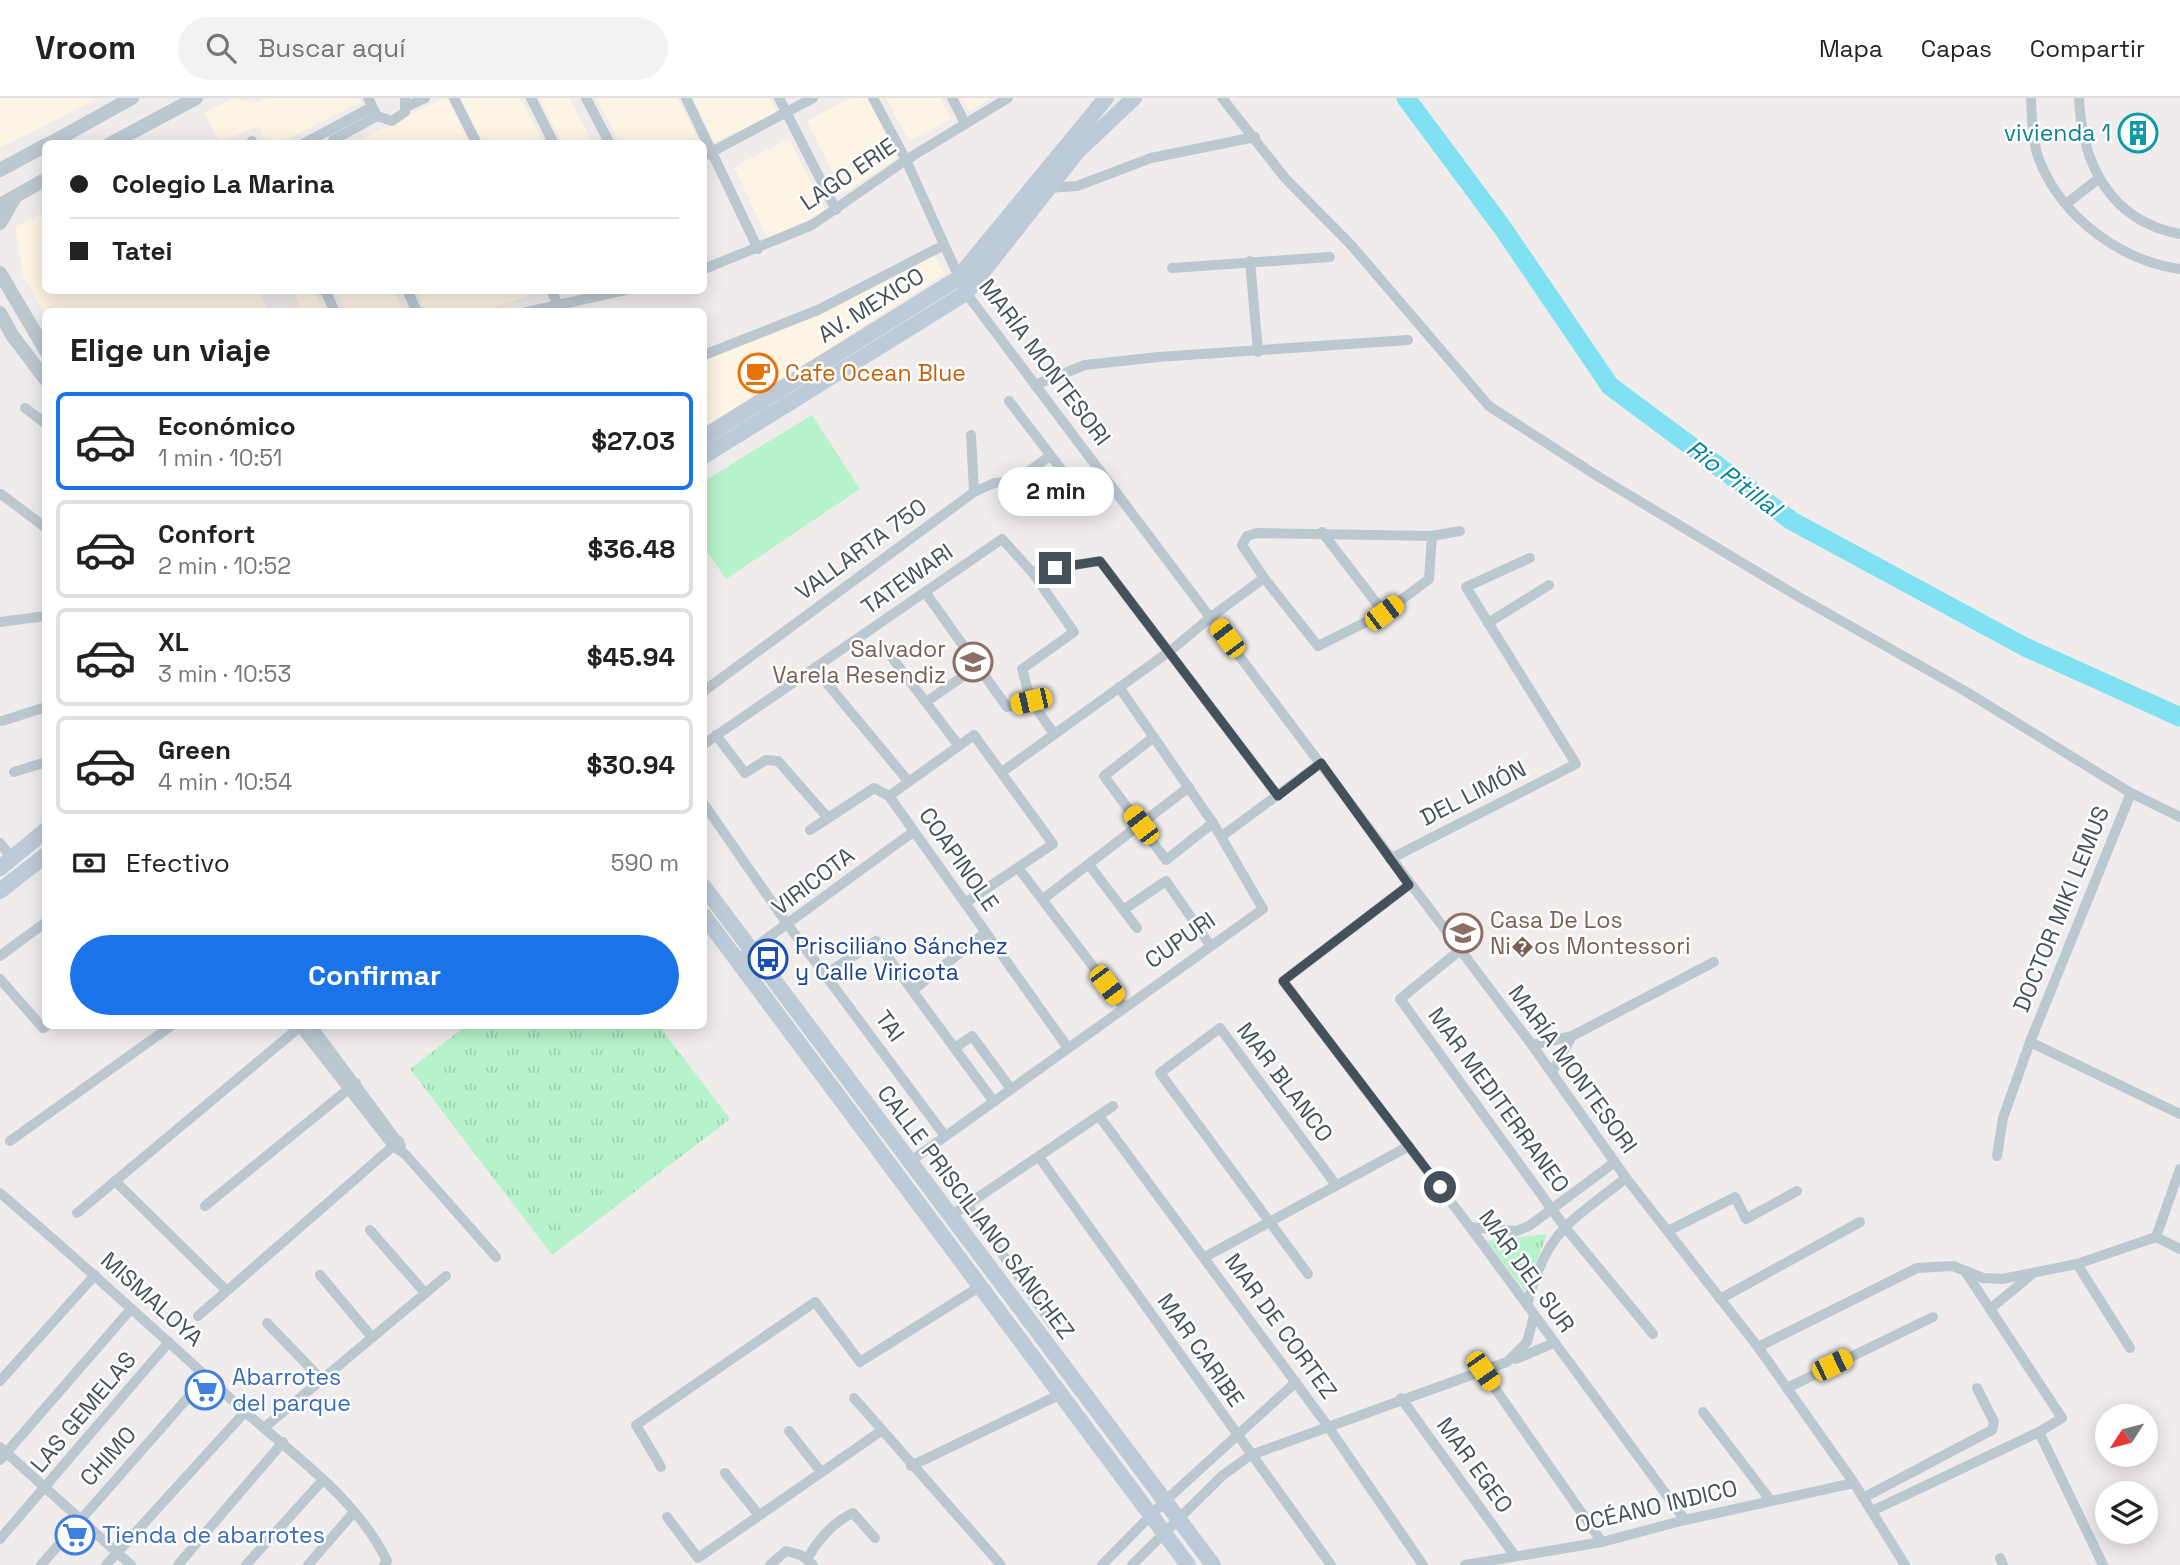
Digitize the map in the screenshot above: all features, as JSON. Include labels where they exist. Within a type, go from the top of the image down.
[{"type":"main road","name":"AV. MEXICO","points":[[707,435],[957,279],[1106,98]]},
{"type":"main road","points":[[966,293],[1077,152],[1133,98]]},
{"type":"main road","name":"AV. MEXICO","points":[[707,454],[966,293]]},
{"type":"main road","points":[[6,863],[42,833]]},
{"type":"main road","points":[[0,891],[42,858]]},
{"type":"main road","name":"CALLE PRISCILIANO SÁNCHEZ","points":[[707,891],[865,1101],[908,1163],[1213,1565]]},
{"type":"main road","name":"CALLE PRISCILIANO SÁNCHEZ","points":[[707,920],[1188,1565]]},
{"type":"street","points":[[54,140],[132,98]]},
{"type":"street","points":[[116,140],[177,102],[196,98]]},
{"type":"street","points":[[332,138],[373,107],[387,121],[397,120],[405,103],[425,98]]},
{"type":"street","points":[[454,98],[475,140]]},
{"type":"street","points":[[531,98],[552,140]]},
{"type":"street","points":[[586,98],[608,140]]},
{"type":"street","points":[[686,98],[702,140]]},
{"type":"street","points":[[779,98],[836,210]]},
{"type":"street","points":[[758,249],[708,154],[813,98]]},
{"type":"street","name":"MARÍA MONTESORI","points":[[873,98],[906,160],[957,279],[966,293],[1532,1045],[1626,1178],[1758,1347],[1854,1483],[1905,1565]]},
{"type":"street","points":[[952,98],[965,123]]},
{"type":"street","name":"LAGO ERIE","points":[[707,268],[812,225],[906,160],[1008,98]]},
{"type":"street","points":[[1222,98],[1285,178],[1352,246],[1489,406],[1599,477],[1799,597],[1965,691],[2131,793],[2180,817]]},
{"type":"street","points":[[2031,98],[2034,138],[2040,162],[2054,189],[2066,204],[2094,232],[2115,246],[2141,260],[2180,269]]},
{"type":"street","points":[[2079,98],[2081,134],[2098,179],[2137,219],[2160,230],[2180,234]]},
{"type":"street","points":[[1048,188],[1077,186],[1151,158],[1255,137]]},
{"type":"street","points":[[0,170],[42,147]]},
{"type":"street","points":[[2066,204],[2098,179]]},
{"type":"street","points":[[0,205],[42,181]]},
{"type":"street","points":[[0,223],[16,195]]},
{"type":"street","points":[[707,354],[818,310],[944,245]]},
{"type":"street","points":[[1172,268],[1330,257]]},
{"type":"street","points":[[1250,261],[1258,352]]},
{"type":"street","points":[[0,273],[42,344]]},
{"type":"street","points":[[553,294],[558,305]]},
{"type":"street","points":[[545,308],[607,294]]},
{"type":"street","points":[[0,313],[12,335],[42,375]]},
{"type":"street","points":[[1035,385],[1085,365],[1158,357],[1408,341]]},
{"type":"street","points":[[1009,401],[1081,495]]},
{"type":"street","points":[[25,408],[42,421]]},
{"type":"street","points":[[971,435],[974,492]]},
{"type":"street","name":"VALLARTA 750","points":[[707,689],[974,492],[994,483],[1015,481],[1051,456]]},
{"type":"street","points":[[1,494],[42,525]]},
{"type":"street","points":[[1432,536],[1429,579],[1384,613],[1318,646],[1264,578],[1242,545],[1247,536],[1257,533],[1432,536],[1460,531]]},
{"type":"street","points":[[1322,533],[1384,613]]},
{"type":"street","name":"TATEWARI","points":[[707,742],[1002,539],[1032,572],[1074,632],[1022,668],[1031,701]]},
{"type":"street","points":[[1531,558],[1466,587],[1488,623],[1549,585]]},
{"type":"street","points":[[1032,572],[1100,561],[1171,651],[1278,796]]},
{"type":"street","points":[[1002,772],[1171,651],[1264,578]]},
{"type":"street","points":[[925,592],[1007,707],[1031,701],[1054,734]]},
{"type":"street","points":[[0,622],[42,616]]},
{"type":"street","name":"DEL LIMÓN","points":[[1390,859],[1576,764],[1488,623]]},
{"type":"street","points":[[890,655],[959,746]]},
{"type":"street","points":[[926,702],[978,666]]},
{"type":"street","name":"COAPINOLE","points":[[815,669],[909,782]]},
{"type":"street","name":"CUPURI","points":[[908,1163],[1123,1006],[1263,909],[1222,836],[1119,687]]},
{"type":"street","points":[[2,721],[42,708]]},
{"type":"street","points":[[716,735],[745,773],[766,760],[778,761],[828,818]]},
{"type":"street","points":[[810,830],[874,788],[889,796],[974,735],[1053,844],[965,903]]},
{"type":"street","points":[[1154,737],[1104,776],[1166,860],[1213,823]]},
{"type":"street","points":[[14,772],[42,763]]},
{"type":"street","points":[[1222,836],[1321,763]]},
{"type":"street","points":[[1043,899],[1090,866],[1189,787]]},
{"type":"street","name":"DOCTOR MIKI LEMUS","points":[[2131,793],[2030,1042],[2180,1114]]},
{"type":"street","name":"COAPINOLE","points":[[889,796],[1068,1048]]},
{"type":"street","name":"TAI","points":[[707,808],[788,925],[945,1136]]},
{"type":"street","name":"VIRICOTA","points":[[736,961],[914,832]]},
{"type":"street","points":[[0,843],[6,863]]},
{"type":"street","points":[[1090,866],[1137,929]]},
{"type":"street","points":[[1019,869],[1123,1006]]},
{"type":"street","points":[[1123,910],[1166,881],[1210,944]]},
{"type":"street","name":"MAR DEL SUR","points":[[1409,885],[1283,981],[1470,1227],[1685,1520]]},
{"type":"street","points":[[0,956],[42,925]]},
{"type":"street","points":[[914,990],[985,933]]},
{"type":"street","points":[[826,974],[876,941],[994,1102]]},
{"type":"street","name":"MAR MEDITERRANEO","points":[[1459,951],[1400,999],[1564,1226],[1653,1334]]},
{"type":"street","points":[[1532,1045],[1572,1036],[1714,962]]},
{"type":"street","points":[[0,979],[42,1027]]},
{"type":"street","name":"MAR BLANCO","points":[[1270,1224],[1160,1073],[1220,1028],[1336,1185]]},
{"type":"street","points":[[10,1141],[167,1029]]},
{"type":"street","points":[[77,1213],[296,1029]]},
{"type":"street","points":[[303,1029],[352,1086]]},
{"type":"street","points":[[314,1029],[352,1086],[396,1144],[496,1257]]},
{"type":"street","points":[[955,1048],[972,1036],[1011,1089]]},
{"type":"street","points":[[1552,1072],[1572,1036]]},
{"type":"street","points":[[1997,1156],[2003,1118],[2030,1042]]},
{"type":"street","points":[[205,1206],[352,1086]]},
{"type":"street","points":[[949,1217],[1113,1106]]},
{"type":"street","name":"MAR DE CORTEZ","points":[[1099,1116],[1296,1382],[1423,1565]]},
{"type":"street","points":[[198,1316],[396,1144]]},
{"type":"street","points":[[1205,1257],[1409,1146]]},
{"type":"street","name":"MAR CARIBE","points":[[1039,1157],[1236,1436],[1331,1565]]},
{"type":"street","points":[[1470,1227],[1516,1231],[1529,1226],[1615,1162]]},
{"type":"street","points":[[2156,1237],[2180,1169]]},
{"type":"street","points":[[1527,1305],[1540,1262],[1564,1226],[1626,1178]]},
{"type":"street","points":[[115,1181],[226,1290]]},
{"type":"street","points":[[1668,1231],[1735,1197],[1746,1219],[1797,1191]]},
{"type":"street","name":"MISMALOYA","points":[[0,1193],[95,1275],[245,1412],[283,1442],[354,1512],[378,1541],[386,1563]]},
{"type":"street","points":[[968,1206],[1053,1325]]},
{"type":"street","points":[[1720,1299],[1860,1222]]},
{"type":"street","points":[[1270,1224],[1308,1274]]},
{"type":"street","points":[[370,1230],[425,1293]]},
{"type":"street","points":[[1758,1347],[1917,1268],[1954,1266],[1983,1278],[2003,1279],[2077,1264],[2156,1237],[2180,1249]]},
{"type":"street","points":[[2077,1264],[2130,1348]]},
{"type":"street","points":[[1872,1511],[2039,1432],[2062,1418],[1965,1271]]},
{"type":"street","points":[[1990,1308],[2033,1273]]},
{"type":"street","points":[[0,1381],[95,1275]]},
{"type":"street","points":[[320,1275],[371,1336]]},
{"type":"street","points":[[265,1427],[320,1378],[446,1276]]},
{"type":"street","points":[[661,1467],[636,1426],[815,1302],[860,1362],[979,1287]]},
{"type":"street","points":[[131,1309],[2,1453],[131,1565]]},
{"type":"street","points":[[1507,1363],[1527,1342],[1534,1316]]},
{"type":"street","points":[[1787,1388],[1933,1317]]},
{"type":"street","points":[[267,1323],[320,1378]]},
{"type":"street","name":"LAS GEMELAS","points":[[0,1539],[169,1342]]},
{"type":"street","points":[[1132,1565],[1223,1475],[1251,1455],[1401,1398],[1507,1363],[1554,1343]]},
{"type":"street","points":[[1483,1371],[1602,1542]]},
{"type":"street","name":"CHIMO","points":[[41,1565],[206,1377]]},
{"type":"street","points":[[1102,1565],[1165,1502],[1296,1382]]},
{"type":"street","points":[[1863,1498],[1992,1430],[1994,1422],[1978,1388]]},
{"type":"street","points":[[911,1466],[1059,1395]]},
{"type":"street","points":[[854,1398],[911,1466],[1001,1565]]},
{"type":"street","name":"MAR EGEO","points":[[1401,1398],[1515,1556]]},
{"type":"street","points":[[106,1565],[245,1412]]},
{"type":"street","points":[[1703,1412],[1771,1502]]},
{"type":"street","points":[[667,1517],[698,1558],[881,1430]]},
{"type":"street","points":[[789,1431],[821,1472]]},
{"type":"street","points":[[2039,1432],[2103,1565]]},
{"type":"street","points":[[178,1565],[283,1442]]},
{"type":"street","points":[[725,1473],[758,1514]]},
{"type":"street","points":[[246,1565],[322,1481]]},
{"type":"street","name":"OCÉANO INDICO","points":[[1465,1565],[1602,1542],[1685,1520],[1854,1483]]},
{"type":"street","points":[[308,1565],[354,1512]]},
{"type":"street","points":[[770,1565],[786,1551],[810,1562],[816,1543],[842,1518],[853,1513],[875,1538]]},
{"type":"shaded area","points":[[0,98],[98,98],[0,148]]},
{"type":"shaded area","points":[[234,98],[255,103],[266,98],[359,98],[361,102],[286,140],[265,140],[258,126],[227,140],[218,140],[204,113]]},
{"type":"shaded area","points":[[447,98],[468,140],[359,140]]},
{"type":"shaded area","points":[[459,98],[520,98],[542,140],[481,140]]},
{"type":"shaded area","points":[[539,98],[569,98],[591,140],[560,140]]},
{"type":"shaded area","points":[[596,98],[677,98],[698,140],[618,140]]},
{"type":"shaded area","points":[[693,98],[769,98],[777,113],[714,142]]},
{"type":"shaded area","points":[[850,98],[868,98],[897,158],[843,193],[807,121]]},
{"type":"shaded area","points":[[886,98],[940,98],[951,119],[909,141]]},
{"type":"shaded area","points":[[962,98],[991,98],[970,111]]},
{"type":"shaded area","points":[[789,139],[826,211],[768,239],[734,167]]},
{"type":"shaded area","points":[[42,214],[42,294],[260,294],[268,308],[42,310],[23,275],[15,227]]},
{"type":"shaded area","points":[[934,255],[944,274],[708,427],[707,360]]},
{"type":"shaded area","points":[[294,294],[314,294],[322,308],[300,308]]},
{"type":"shaded area","points":[[337,294],[395,294],[402,308],[344,308]]},
{"type":"shaded area","points":[[419,294],[535,294],[491,308],[423,308]]},
{"type":"green space","points":[[812,415],[860,489],[726,579],[707,551],[707,479]]},
{"type":"green space","points":[[462,1029],[661,1029],[730,1119],[552,1255],[410,1069]]},
{"type":"green space","points":[[1547,1234],[1525,1291],[1487,1241]]},
{"type":"waterway","name":"Rio Pitillal","points":[[1406,98],[1502,227],[1610,386],[1792,521],[2025,647],[2180,717]]},
{"type":"place","name":"vivienda 1","points":[[2138,133]]},
{"type":"place","name":"Cafe Ocean Blue","points":[[758,373]]},
{"type":"place","name":"Salvador Varela Resendiz","points":[[973,662]]},
{"type":"place","name":"Casa De Los Ni�os Montessori","points":[[1463,933]]},
{"type":"place","name":"Prisciliano Sánchez y Calle Viricota","points":[[768,959]]},
{"type":"place","name":"Abarrotes del parque","points":[[205,1390]]},
{"type":"place","name":"Tienda de abarrotes","points":[[75,1535]]},
{"type":"route","points":[[1055,568],[1100,561],[1171,651],[1278,796],[1321,763],[1409,885],[1283,981],[1440,1187]]}]
